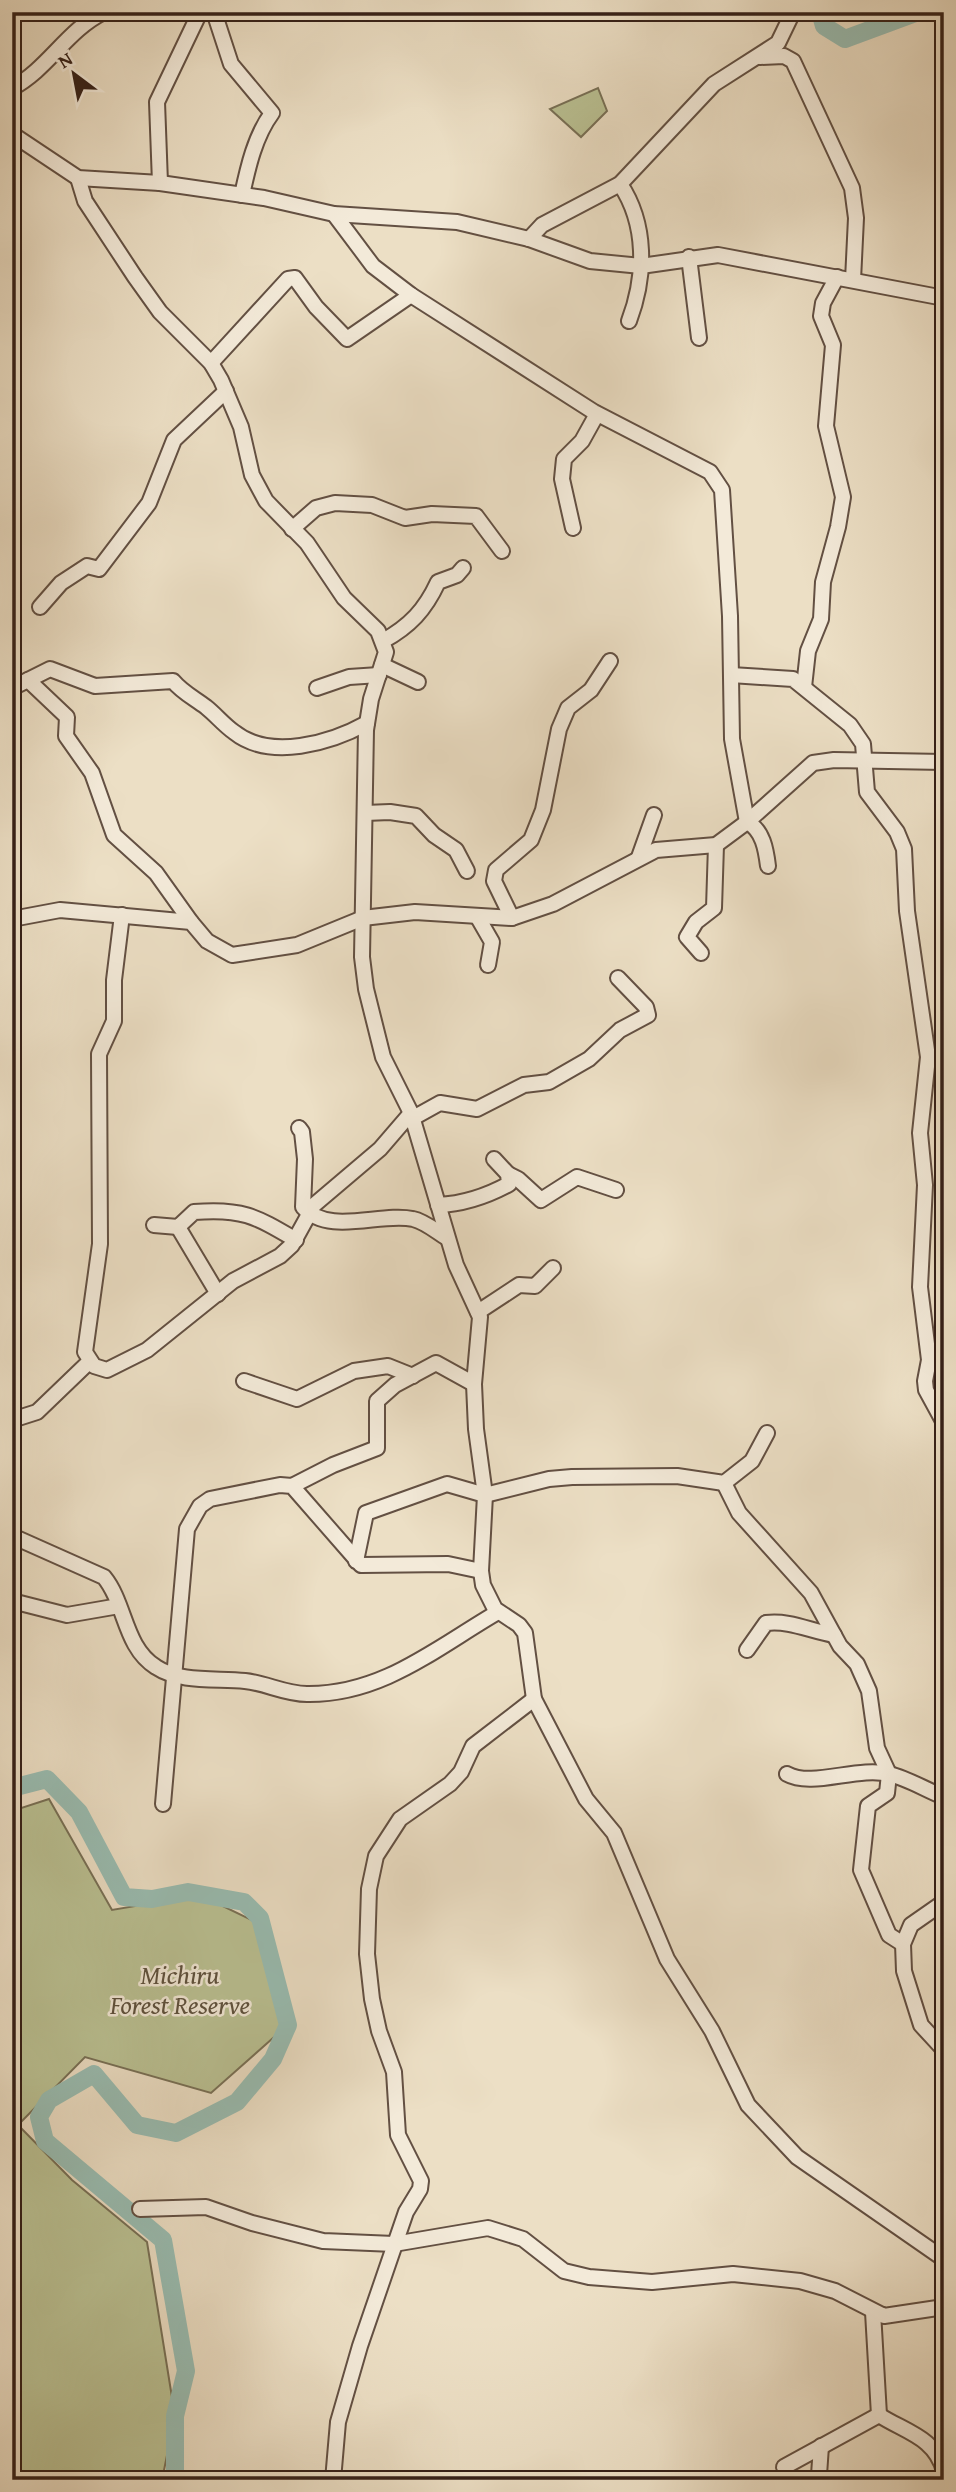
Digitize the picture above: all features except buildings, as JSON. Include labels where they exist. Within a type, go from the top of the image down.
[{"type":"street","points":[[12,88],[35,74],[79,28],[104,12]]},
{"type":"street","points":[[160,183],[157,102],[200,12]]},
{"type":"street","points":[[214,12],[232,64],[272,113],[264,125],[248,166],[242,195]]},
{"type":"street","points":[[529,239],[542,225],[620,184],[715,84],[778,43],[793,12]]},
{"type":"street","points":[[760,57],[790,57],[841,160],[856,204],[853,280]]},
{"type":"street","points":[[12,134],[78,178],[160,183],[242,195],[334,214],[457,222],[529,239],[590,261],[641,266],[718,255],[944,298]]},
{"type":"street","points":[[78,178],[86,201],[160,312],[211,363],[241,427],[256,484],[266,501],[323,564],[344,598],[378,631],[383,641],[386,652],[367,723],[362,957],[383,1057],[412,1116],[447,1238],[481,1324],[474,1384],[476,1429],[485,1494],[481,1571],[487,1596],[498,1612],[519,1625],[525,1633],[534,1699],[586,1798],[614,1833],[667,1959],[712,2031],[748,2105],[797,2157],[944,2259]]},
{"type":"street","points":[[620,184],[636,211],[641,266],[629,321]]},
{"type":"street","points":[[334,214],[373,265],[411,295],[597,414],[679,454],[710,472],[718,480],[722,490],[732,739],[747,822]]},
{"type":"street","points":[[690,257],[699,338]]},
{"type":"street","points":[[804,687],[808,651],[821,619],[822,582],[838,527],[843,497],[826,426],[833,345],[821,316],[823,303],[837,277]]},
{"type":"street","points":[[211,363],[288,279],[295,278],[316,307],[347,339],[411,295]]},
{"type":"street","points":[[40,607],[61,583],[88,566],[99,569],[113,554],[149,503],[174,440],[226,391]]},
{"type":"street","points":[[573,528],[562,479],[564,459],[582,441],[597,414]]},
{"type":"street","points":[[292,529],[322,505],[372,505],[405,519],[432,513],[476,516],[491,532],[502,551]]},
{"type":"street","points":[[383,641],[419,615],[438,582],[457,575],[463,568]]},
{"type":"street","points":[[512,918],[494,881],[496,870],[531,840],[543,810],[559,729],[568,708],[591,690],[610,661]]},
{"type":"street","points":[[12,688],[50,669],[95,687],[173,681],[235,734],[257,743],[305,745],[345,735],[367,723]]},
{"type":"street","points":[[317,688],[380,670],[418,682]]},
{"type":"street","points":[[731,675],[793,678],[850,725],[863,744],[867,792],[897,832],[904,849],[908,874],[907,911],[928,1057],[920,1133],[925,1185],[920,1286],[929,1360],[925,1381],[926,1390],[944,1423]]},
{"type":"street","points":[[28,680],[68,718],[66,736],[92,773],[114,835],[156,873],[207,941],[232,955],[297,945],[363,919],[415,912],[512,918],[553,904],[656,850],[716,845],[747,822],[813,763],[834,760],[944,762]]},
{"type":"street","points":[[365,813],[390,812],[416,816],[456,850],[467,871]]},
{"type":"street","points":[[639,857],[654,815]]},
{"type":"street","points":[[747,822],[755,826],[762,839],[768,866]]},
{"type":"street","points":[[701,953],[687,937],[696,922],[714,908],[716,845]]},
{"type":"street","points":[[12,919],[60,910],[191,922]]},
{"type":"street","points":[[122,915],[114,980],[114,1021],[99,1054],[100,1244],[85,1352],[89,1362],[107,1370],[147,1350],[254,1268],[279,1256],[296,1240],[309,1214],[322,1198],[380,1149],[412,1116],[440,1103],[477,1109],[524,1085],[549,1082],[589,1059],[620,1030],[648,1015],[646,1007],[618,978]]},
{"type":"street","points":[[477,916],[492,942],[488,965]]},
{"type":"street","points":[[299,1128],[302,1132],[305,1159],[303,1207],[309,1214],[329,1220],[414,1219],[447,1238]]},
{"type":"street","points":[[494,1159],[508,1174],[518,1179],[541,1200],[578,1177],[617,1190]]},
{"type":"street","points":[[438,1205],[456,1204],[489,1195],[509,1184],[508,1174]]},
{"type":"street","points":[[154,1225],[178,1227],[194,1212],[222,1210],[254,1215],[296,1240]]},
{"type":"street","points":[[178,1227],[218,1294]]},
{"type":"street","points":[[478,1312],[519,1286],[535,1286],[553,1268]]},
{"type":"street","points":[[12,1420],[37,1412],[89,1362]]},
{"type":"street","points":[[163,1804],[177,1676],[187,1529],[195,1514],[210,1499],[280,1485],[292,1486],[333,1465],[377,1448],[377,1401],[436,1363],[474,1384]]},
{"type":"street","points":[[244,1381],[298,1399],[354,1371],[388,1366],[413,1376]]},
{"type":"street","points":[[356,1561],[366,1513],[447,1484],[485,1494],[572,1477],[677,1476],[724,1483],[752,1461],[767,1433]]},
{"type":"street","points":[[724,1483],[739,1513],[811,1592],[834,1635],[857,1664],[869,1691],[877,1748],[889,1774],[887,1793],[868,1806],[862,1870],[889,1935],[903,1944]]},
{"type":"street","points":[[292,1486],[356,1561],[379,1567],[448,1564],[481,1571]]},
{"type":"street","points":[[12,1536],[104,1577],[141,1654],[156,1668],[177,1676],[248,1681],[305,1695],[348,1692],[413,1664],[498,1612]]},
{"type":"street","points":[[12,1601],[67,1615],[119,1606]]},
{"type":"street","points":[[747,1650],[766,1623],[785,1621],[808,1631],[834,1635]]},
{"type":"street","points":[[333,2480],[338,2422],[394,2244],[421,2181],[398,2135],[394,2073],[379,2031],[372,1999],[367,1954],[369,1889],[376,1856],[385,1838],[400,1819],[450,1784],[461,1772],[473,1746],[534,1699]]},
{"type":"street","points":[[787,1774],[798,1780],[853,1772],[889,1774],[944,1797]]},
{"type":"street","points":[[941,1909],[911,1925],[903,1944],[904,1971],[921,2025],[944,2050]]},
{"type":"street","points":[[140,2209],[206,2207],[252,2223],[323,2241],[394,2244],[488,2228],[523,2239],[564,2271],[589,2277],[652,2282],[733,2274],[800,2281],[835,2291],[884,2316],[944,2307]]},
{"type":"street","points":[[873,2312],[879,2415]]},
{"type":"street","points":[[783,2467],[879,2415]]},
{"type":"street","points":[[879,2415],[920,2436],[934,2449],[944,2471]]},
{"type":"street","points":[[814,2480],[819,2475],[821,2446]]},
{"type":"green space","points":[[598,88],[607,111],[581,137],[550,109]]},
{"type":"green space","name":"Michiru Forest Reserve","points":[[49,1799],[112,1910],[200,1895],[256,1922],[282,2030],[211,2093],[85,2057],[18,2125],[72,2180],[147,2242],[175,2416],[162,2480],[12,2480],[12,1816],[18,1809]]},
{"type":"waterway","points":[[820,12],[824,26],[845,39],[918,12]]},
{"type":"waterway","points":[[12,1788],[47,1779],[79,1812],[124,1897],[152,1899],[188,1892],[244,1902],[260,1918],[288,2025],[273,2059],[237,2102],[176,2133],[137,2125],[94,2074],[49,2100],[39,2117],[45,2141],[163,2240],[186,2371],[175,2416],[175,2480]]}]
